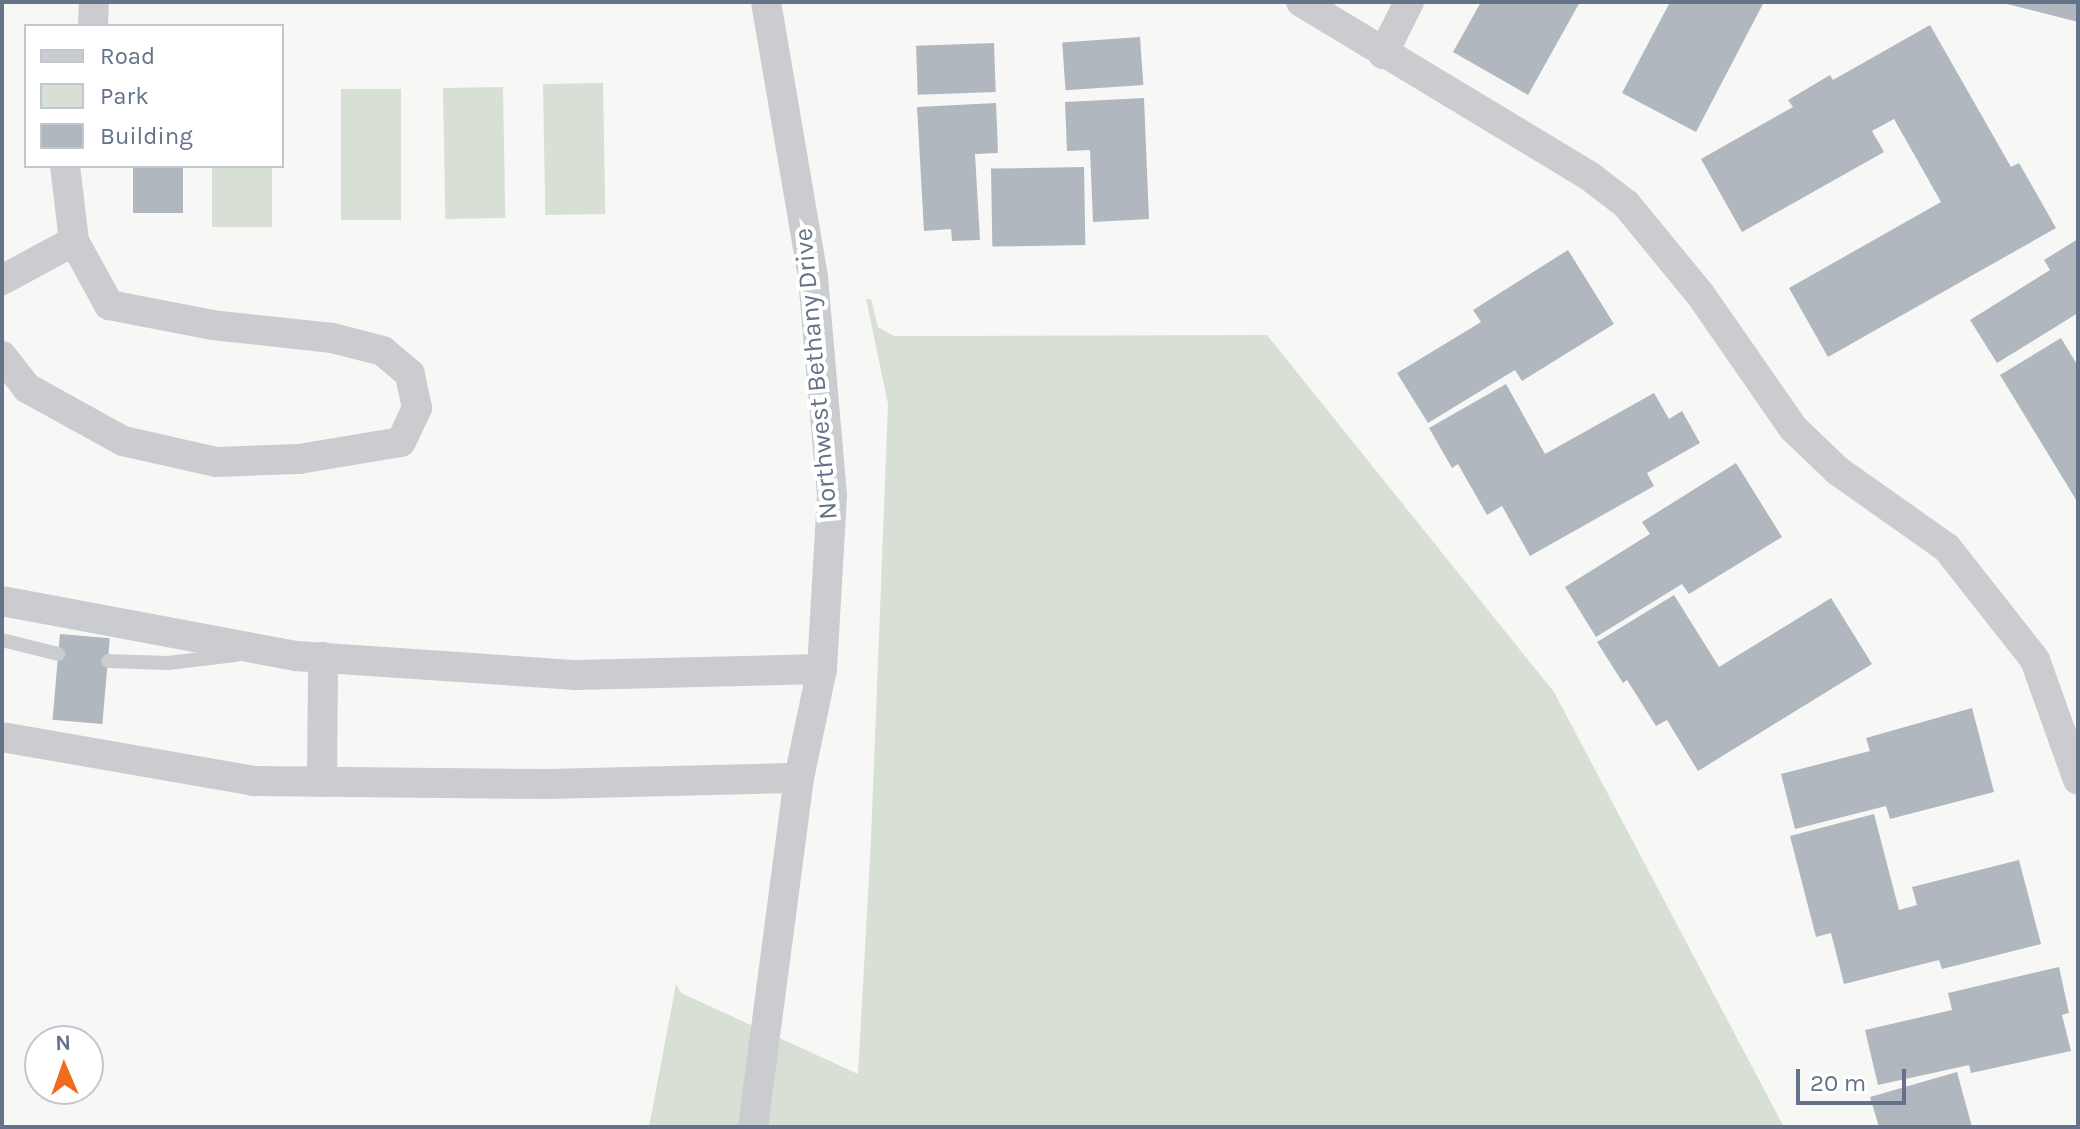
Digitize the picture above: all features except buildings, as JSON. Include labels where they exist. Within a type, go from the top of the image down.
[{"type":"street","points":[[93,24],[94,2]]},
{"type":"street","name":"Northwest Bethany Drive","points":[[753,1127],[799,778],[822,669],[832,495],[813,277],[766,2]]},
{"type":"street","points":[[1301,2],[1588,175],[1626,204],[1700,294],[1793,428],[1838,471],[1947,548],[2035,660],[2078,780]]},
{"type":"street","points":[[1383,54],[1409,2]]},
{"type":"street","points":[[2,356],[27,388],[123,441],[216,462],[299,459],[401,442],[417,408],[410,374],[383,351],[332,338],[213,325],[109,305],[74,241],[65,168]]},
{"type":"street","points":[[2,280],[74,241]]},
{"type":"street","points":[[2,601],[272,651],[323,657],[576,675],[822,669]]},
{"type":"street","points":[[322,782],[323,657]]},
{"type":"street","points":[[2,737],[253,781],[547,784],[799,778]]},
{"type":"lane","points":[[2,640],[58,654]]},
{"type":"lane","points":[[108,661],[168,663],[272,651]]},
{"type":"green space","points":[[603,83],[605,214],[545,215],[543,84]]},
{"type":"green space","points":[[503,87],[505,218],[445,219],[443,88]]},
{"type":"green space","points":[[341,89],[401,89],[401,220],[341,220]]},
{"type":"green space","points":[[212,168],[272,168],[272,227],[212,227]]},
{"type":"green space","points":[[866,299],[871,299],[878,327],[894,336],[1267,335],[1554,692],[1784,1127],[649,1127],[676,984],[681,993],[858,1074],[871,840],[888,404]]}]
